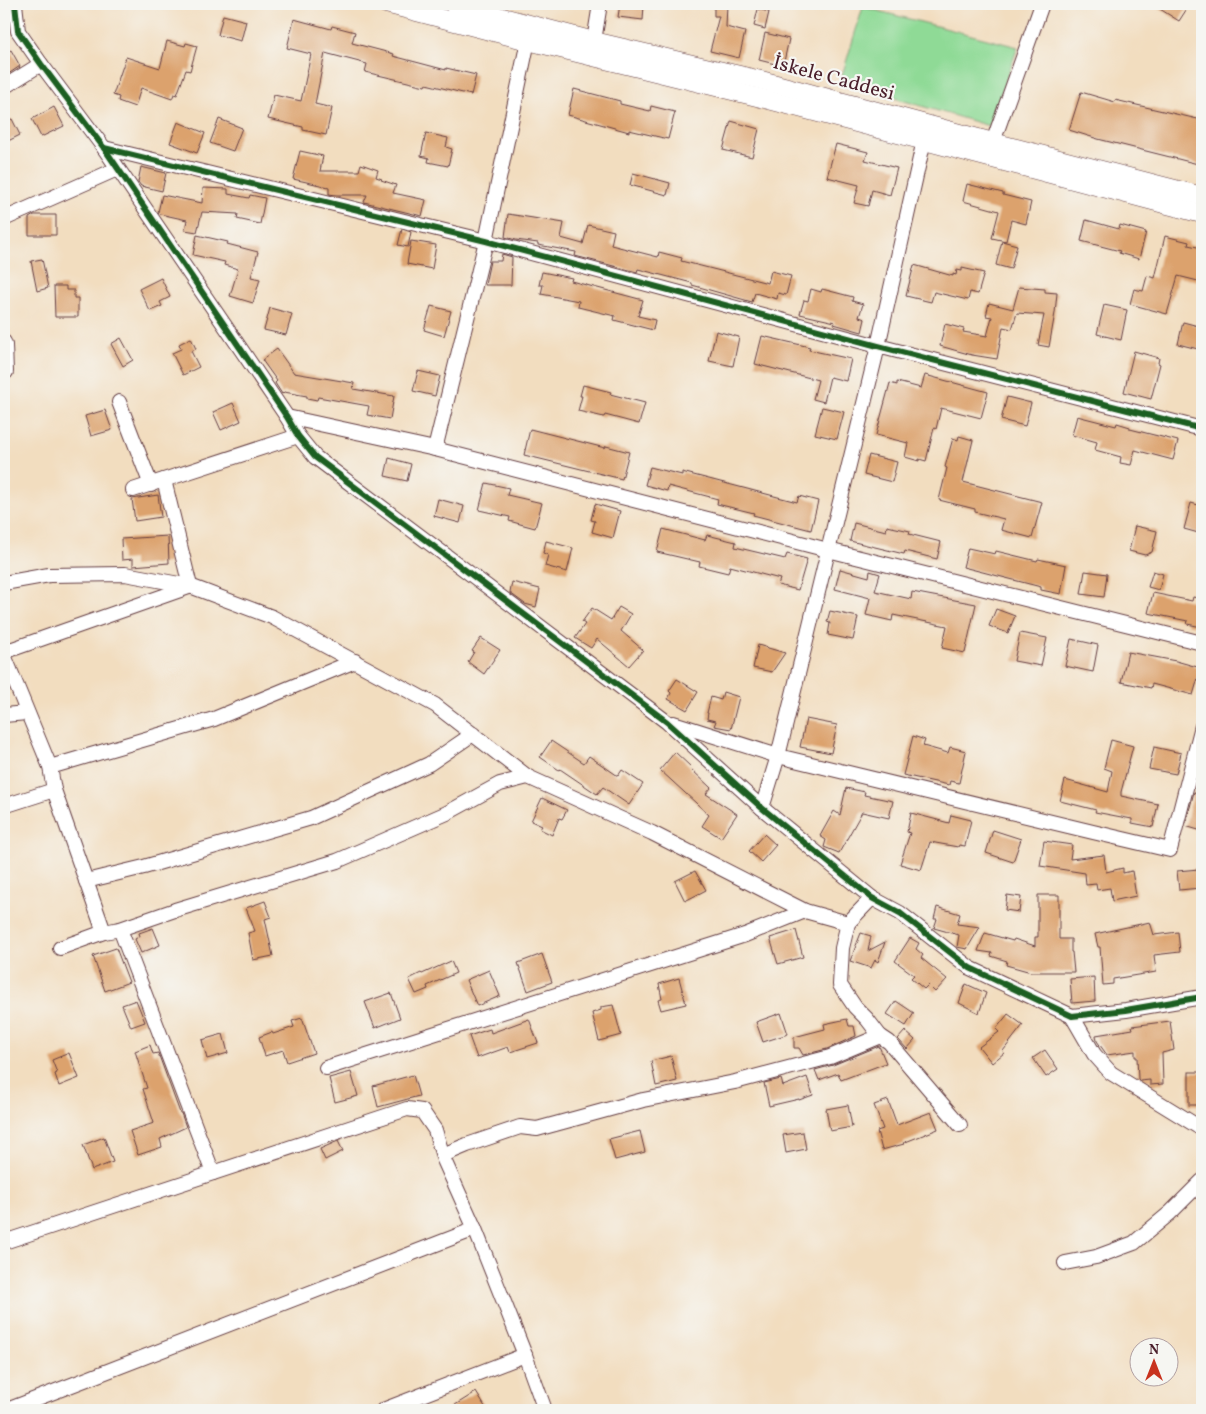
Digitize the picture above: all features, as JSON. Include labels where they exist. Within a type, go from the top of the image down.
[{"type":"main road","points":[[386,4],[530,33],[757,97],[925,133],[1202,214]]},
{"type":"main road","name":"İskele Caddesi","points":[[453,4],[530,33],[594,41],[761,80],[925,133],[993,142],[1202,196]]},
{"type":"street","points":[[15,4],[18,31],[104,148],[288,417],[298,436],[315,457],[667,722],[762,808],[872,898],[900,912],[970,968],[1072,1016],[1126,1010],[1202,997]]},
{"type":"street","points":[[594,41],[600,4]]},
{"type":"street","points":[[993,142],[1042,4]]},
{"type":"street","points":[[435,449],[486,241],[530,33]]},
{"type":"street","points":[[4,87],[41,64]]},
{"type":"street","points":[[762,808],[778,756],[878,346],[925,133]]},
{"type":"street","points":[[104,148],[486,241],[878,346],[1202,429]]},
{"type":"street","points":[[4,219],[117,169]]},
{"type":"street","points":[[4,342],[6,372]]},
{"type":"street","points":[[119,402],[158,482],[190,586]]},
{"type":"street","points":[[288,417],[435,449],[828,550],[1202,643]]},
{"type":"street","points":[[133,490],[298,436]]},
{"type":"street","points":[[4,583],[49,575],[125,574],[190,586],[272,617],[435,704],[528,777],[652,833],[763,888],[806,912],[848,923]]},
{"type":"street","points":[[104,932],[54,790],[50,767],[4,653],[190,586]]},
{"type":"street","points":[[50,767],[214,719],[355,662]]},
{"type":"street","points":[[4,715],[27,713]]},
{"type":"street","points":[[667,722],[778,756],[1170,850],[1202,726]]},
{"type":"street","points":[[86,881],[144,867],[311,818],[429,764],[473,734]]},
{"type":"street","points":[[60,948],[104,932],[120,929],[175,910],[337,862],[447,813],[500,784],[528,777]]},
{"type":"street","points":[[4,806],[54,790]]},
{"type":"street","points":[[872,898],[848,923],[842,948],[840,985],[855,1007],[880,1036],[889,1042],[960,1125]]},
{"type":"street","points":[[326,1068],[745,935],[806,912]]},
{"type":"street","points":[[120,929],[213,1173]]},
{"type":"street","points":[[1072,1016],[1094,1054],[1111,1073],[1202,1129]]},
{"type":"street","points":[[443,1155],[520,1128],[537,1129],[643,1100],[735,1082],[830,1057],[880,1036]]},
{"type":"street","points":[[4,1242],[407,1109],[422,1112],[434,1130],[475,1229],[525,1354],[545,1410]]},
{"type":"street","points":[[1065,1263],[1096,1257],[1134,1243],[1170,1213],[1202,1181]]},
{"type":"street","points":[[7,1410],[475,1229]]},
{"type":"street","points":[[383,1410],[525,1354]]},
{"type":"green space","points":[[863,7],[1018,47],[989,126],[840,82]]},
{"type":"building","points":[[620,4],[644,4],[643,20],[618,17]]},
{"type":"building","points":[[714,4],[727,4],[726,27],[745,32],[739,58],[710,51],[719,16],[714,16]]},
{"type":"building","points":[[1152,4],[1190,4],[1179,21]]},
{"type":"building","points":[[758,9],[769,12],[765,29],[754,26]]},
{"type":"building","points":[[223,15],[246,21],[241,41],[218,35]]},
{"type":"building","points":[[294,19],[331,29],[332,26],[355,32],[352,43],[394,54],[393,56],[446,70],[446,68],[476,75],[471,95],[365,72],[367,64],[325,53],[315,104],[332,108],[326,135],[303,130],[303,127],[268,119],[274,95],[301,101],[311,54],[287,48]]},
{"type":"building","points":[[765,33],[789,39],[783,66],[759,60]]},
{"type":"building","points":[[167,41],[185,46],[186,43],[197,46],[190,71],[186,70],[177,95],[174,94],[172,99],[141,88],[135,107],[118,101],[119,97],[113,95],[126,57],[160,68]]},
{"type":"building","points":[[11,50],[20,66],[4,77],[4,54]]},
{"type":"building","points":[[574,89],[620,101],[620,104],[650,111],[651,106],[675,112],[668,139],[629,130],[629,132],[568,115]]},
{"type":"building","points":[[1081,92],[1115,102],[1115,100],[1202,120],[1202,165],[1069,130]]},
{"type":"building","points":[[54,107],[64,126],[41,137],[32,119]]},
{"type":"building","points":[[12,119],[20,135],[4,143],[4,123]]},
{"type":"building","points":[[219,119],[242,128],[233,151],[210,143]]},
{"type":"building","points":[[731,121],[759,129],[752,157],[723,150]]},
{"type":"building","points":[[178,122],[205,133],[197,153],[170,143]]},
{"type":"building","points":[[426,133],[448,138],[446,147],[452,149],[448,166],[428,162],[429,158],[421,156]]},
{"type":"building","points":[[836,144],[868,152],[865,160],[897,168],[890,195],[872,190],[868,206],[854,203],[859,185],[827,177]]},
{"type":"building","points":[[300,151],[323,156],[320,171],[359,171],[361,164],[378,170],[376,177],[396,185],[393,193],[426,200],[422,216],[364,202],[367,195],[329,194],[329,187],[293,179]]},
{"type":"building","points":[[141,167],[166,173],[162,191],[141,186],[138,182]]},
{"type":"building","points":[[633,173],[670,183],[667,195],[630,185]]},
{"type":"building","points":[[967,184],[1031,202],[1026,224],[1011,220],[1006,241],[992,238],[999,211],[963,201]]},
{"type":"building","points":[[203,188],[228,189],[228,194],[249,198],[250,195],[265,198],[260,224],[237,219],[238,214],[202,212],[197,232],[185,230],[187,220],[158,212],[162,195],[202,203]]},
{"type":"building","points":[[508,214],[564,223],[561,238],[583,244],[588,225],[614,231],[611,245],[658,257],[659,252],[682,258],[681,261],[768,283],[771,271],[791,276],[786,295],[778,293],[777,299],[755,293],[752,302],[692,285],[692,283],[638,269],[637,272],[575,256],[576,252],[505,237]]},
{"type":"building","points":[[34,215],[56,215],[56,235],[29,235],[29,218]]},
{"type":"building","points":[[1086,220],[1119,229],[1120,225],[1146,232],[1139,259],[1119,253],[1120,251],[1081,241]]},
{"type":"building","points":[[402,229],[411,232],[408,247],[398,245]]},
{"type":"building","points":[[197,235],[228,242],[227,244],[258,252],[251,277],[260,279],[253,303],[230,296],[238,269],[224,265],[225,262],[193,255]]},
{"type":"building","points":[[1165,236],[1189,242],[1188,245],[1202,248],[1202,282],[1178,276],[1167,314],[1130,304],[1134,289],[1143,291],[1147,276],[1155,278]]},
{"type":"building","points":[[411,241],[436,245],[432,269],[407,264]]},
{"type":"building","points":[[1002,241],[1017,245],[1011,269],[996,265]]},
{"type":"building","points":[[502,254],[512,257],[511,285],[485,285],[490,261],[501,261]]},
{"type":"building","points":[[42,259],[48,288],[37,291],[31,261]]},
{"type":"building","points":[[914,265],[953,276],[953,274],[956,275],[957,270],[962,271],[962,268],[984,273],[978,294],[970,292],[968,300],[934,292],[931,302],[906,296]]},
{"type":"building","points":[[542,272],[572,278],[571,281],[643,300],[638,316],[655,320],[653,330],[614,320],[615,316],[578,307],[579,301],[541,294],[543,285],[539,285]]},
{"type":"building","points":[[161,278],[170,297],[160,302],[162,306],[150,311],[139,289]]},
{"type":"building","points":[[54,286],[66,286],[66,290],[74,290],[74,298],[78,298],[78,317],[55,317]]},
{"type":"building","points":[[1019,287],[1045,289],[1045,292],[1057,293],[1049,347],[1038,345],[1044,315],[1017,313],[1012,329],[1003,327],[997,359],[972,355],[940,346],[945,324],[964,329],[963,332],[987,336],[992,317],[986,316],[989,303],[1013,309]]},
{"type":"building","points":[[811,289],[821,292],[822,289],[853,297],[852,301],[863,304],[859,317],[865,319],[862,332],[834,324],[835,322],[800,314],[804,300],[808,301]]},
{"type":"building","points":[[1104,305],[1127,310],[1121,340],[1097,334]]},
{"type":"building","points":[[431,306],[451,311],[444,336],[424,330]]},
{"type":"building","points":[[270,308],[292,314],[286,335],[264,330]]},
{"type":"building","points":[[1183,322],[1202,327],[1202,350],[1178,344]]},
{"type":"building","points":[[716,331],[739,337],[733,366],[709,361]]},
{"type":"building","points":[[762,336],[810,347],[809,350],[851,359],[846,381],[830,377],[824,402],[813,399],[818,380],[755,364]]},
{"type":"building","points":[[121,338],[133,360],[123,366],[111,344]]},
{"type":"building","points":[[191,338],[196,349],[191,351],[199,367],[183,375],[172,353],[181,349],[179,344]]},
{"type":"building","points":[[277,349],[294,373],[354,383],[353,389],[394,396],[390,419],[367,415],[369,406],[318,397],[317,400],[307,398],[307,396],[284,392],[282,394],[275,383],[277,381],[262,360]]},
{"type":"building","points":[[1134,351],[1159,358],[1158,363],[1160,364],[1151,399],[1124,392]]},
{"type":"building","points":[[418,371],[440,376],[435,396],[413,391]]},
{"type":"building","points":[[925,375],[988,392],[981,418],[941,408],[926,461],[919,459],[919,461],[905,457],[908,443],[876,435],[890,383],[897,385],[897,382],[921,388]]},
{"type":"building","points":[[583,385],[645,403],[639,424],[605,415],[604,417],[578,411]]},
{"type":"building","points":[[1007,397],[1031,403],[1025,426],[1001,420]]},
{"type":"building","points":[[233,403],[241,421],[221,430],[213,412]]},
{"type":"building","points":[[822,407],[844,412],[837,439],[815,434]]},
{"type":"building","points":[[105,410],[112,430],[91,436],[85,416]]},
{"type":"building","points":[[1077,416],[1116,426],[1117,423],[1130,427],[1130,429],[1178,441],[1173,460],[1135,450],[1131,465],[1120,463],[1121,457],[1095,450],[1097,442],[1072,435]]},
{"type":"building","points":[[530,429],[605,448],[606,446],[629,452],[622,479],[524,455]]},
{"type":"building","points":[[959,436],[973,440],[963,482],[1042,502],[1032,538],[1001,530],[1004,519],[939,500],[953,438],[958,440]]},
{"type":"building","points":[[869,455],[897,462],[892,482],[864,475]]},
{"type":"building","points":[[389,458],[411,464],[407,481],[385,476]]},
{"type":"building","points":[[650,467],[682,475],[682,472],[797,502],[799,496],[818,501],[811,530],[717,504],[718,499],[668,486],[667,491],[645,485]]},
{"type":"building","points":[[486,483],[509,488],[507,495],[542,503],[535,528],[509,521],[510,517],[479,510]]},
{"type":"building","points":[[158,495],[161,517],[135,521],[132,499]]},
{"type":"building","points":[[438,499],[464,506],[460,523],[434,516]]},
{"type":"building","points":[[1191,503],[1202,506],[1202,534],[1184,529]]},
{"type":"building","points":[[595,504],[620,511],[613,538],[592,532],[595,521],[591,520]]},
{"type":"building","points":[[854,523],[886,531],[887,526],[910,531],[909,534],[941,542],[937,559],[905,551],[904,554],[850,541]]},
{"type":"building","points":[[1135,526],[1157,531],[1152,552],[1145,555],[1129,551]]},
{"type":"building","points":[[663,529],[705,540],[707,535],[736,542],[735,547],[785,559],[787,554],[807,559],[798,590],[778,585],[780,579],[730,566],[728,573],[699,566],[700,562],[657,552]]},
{"type":"building","points":[[168,536],[169,563],[133,566],[133,559],[122,560],[121,539]]},
{"type":"building","points":[[546,541],[573,548],[567,572],[545,566],[548,555],[543,553]]},
{"type":"building","points":[[968,548],[995,554],[996,551],[1037,561],[1038,559],[1066,565],[1061,594],[963,567]]},
{"type":"building","points":[[840,569],[869,577],[870,571],[880,574],[875,591],[911,599],[912,592],[976,604],[965,653],[942,648],[947,626],[893,615],[892,621],[866,615],[870,598],[835,589]]},
{"type":"building","points":[[1085,571],[1107,574],[1104,597],[1081,594]]},
{"type":"building","points":[[1153,571],[1163,574],[1159,590],[1148,587]]},
{"type":"building","points":[[512,582],[540,589],[536,607],[525,604],[510,593]]},
{"type":"building","points":[[1153,593],[1192,601],[1193,597],[1202,599],[1202,627],[1187,624],[1188,621],[1148,613]]},
{"type":"building","points":[[619,607],[631,614],[621,631],[643,650],[629,666],[597,639],[591,648],[575,638],[585,624],[582,622],[592,608],[611,620]]},
{"type":"building","points":[[996,609],[1015,616],[1008,633],[989,626]]},
{"type":"building","points":[[830,611],[858,617],[853,640],[828,635],[830,623],[827,622]]},
{"type":"building","points":[[1020,633],[1047,638],[1041,666],[1014,661]]},
{"type":"building","points":[[481,638],[500,650],[484,674],[468,662],[474,652],[472,651]]},
{"type":"building","points":[[1071,639],[1098,645],[1093,672],[1065,666]]},
{"type":"building","points":[[758,645],[785,653],[772,672],[753,668]]},
{"type":"building","points":[[1128,652],[1201,668],[1193,695],[1152,684],[1151,688],[1121,682]]},
{"type":"building","points":[[677,679],[698,692],[687,710],[668,699],[671,693],[669,691]]},
{"type":"building","points":[[723,692],[739,697],[731,729],[714,726],[716,721],[707,719],[711,697],[721,700]]},
{"type":"building","points":[[806,719],[837,725],[831,753],[800,747]]},
{"type":"building","points":[[913,736],[925,740],[923,746],[948,753],[950,747],[966,751],[959,783],[950,781],[949,785],[903,775]]},
{"type":"building","points":[[1111,740],[1133,746],[1121,796],[1158,804],[1153,827],[1132,823],[1132,819],[1095,812],[1096,810],[1060,801],[1065,780],[1108,792],[1112,771],[1104,768]]},
{"type":"building","points":[[551,741],[584,763],[589,756],[618,776],[622,770],[643,784],[629,805],[603,787],[597,794],[540,757]]},
{"type":"building","points":[[1154,747],[1181,753],[1176,774],[1149,769]]},
{"type":"building","points":[[675,752],[711,788],[706,794],[737,814],[721,838],[702,826],[709,815],[660,770]]},
{"type":"building","points":[[846,788],[865,792],[864,795],[893,801],[889,818],[862,812],[839,853],[824,847],[826,840],[820,836],[834,811],[840,815]]},
{"type":"building","points":[[1194,792],[1202,794],[1202,831],[1185,826]]},
{"type":"building","points":[[542,798],[567,810],[562,819],[559,818],[552,835],[540,829],[542,826],[531,821]]},
{"type":"building","points":[[911,813],[949,823],[951,815],[971,820],[965,846],[959,845],[958,847],[930,842],[921,870],[900,864],[910,833],[907,832]]},
{"type":"building","points":[[993,830],[1021,839],[1013,862],[986,853]]},
{"type":"building","points":[[764,834],[776,845],[761,862],[749,851]]},
{"type":"building","points":[[1044,841],[1072,845],[1070,859],[1104,855],[1106,872],[1123,868],[1123,873],[1132,871],[1136,896],[1112,901],[1110,888],[1097,890],[1096,884],[1086,885],[1085,873],[1040,866]]},
{"type":"building","points":[[1199,869],[1201,888],[1179,890],[1177,871]]},
{"type":"building","points":[[695,871],[706,890],[685,901],[675,881]]},
{"type":"building","points":[[1007,895],[1021,897],[1019,912],[1005,910]]},
{"type":"building","points":[[1038,895],[1059,895],[1059,939],[1071,939],[1074,972],[1031,972],[1006,965],[1007,961],[991,956],[992,953],[978,951],[985,933],[1035,946],[1035,937],[1038,937]]},
{"type":"building","points":[[265,901],[271,917],[265,919],[273,956],[253,960],[248,933],[255,931],[246,908]]},
{"type":"building","points":[[937,907],[960,914],[957,924],[980,927],[967,949],[957,947],[959,935],[934,928],[937,919],[934,919]]},
{"type":"building","points":[[1150,922],[1154,935],[1178,932],[1180,952],[1154,955],[1156,972],[1113,979],[1113,984],[1103,985],[1100,947],[1098,947],[1095,934]]},
{"type":"building","points":[[153,928],[160,945],[141,953],[135,939],[140,936],[139,933]]},
{"type":"building","points":[[796,930],[803,957],[778,964],[770,938]]},
{"type":"building","points":[[861,933],[871,936],[868,951],[885,942],[878,962],[875,960],[871,968],[850,961]]},
{"type":"building","points":[[910,938],[919,943],[916,949],[923,955],[921,958],[947,979],[935,992],[928,985],[924,989],[911,978],[914,975],[895,961]]},
{"type":"building","points":[[116,948],[129,982],[105,991],[93,956]]},
{"type":"building","points":[[542,954],[552,982],[528,991],[518,963]]},
{"type":"building","points":[[451,961],[456,973],[427,986],[428,989],[416,994],[409,979]]},
{"type":"building","points":[[489,970],[500,996],[477,1006],[466,980]]},
{"type":"building","points":[[1094,977],[1095,1001],[1072,1003],[1070,979]]},
{"type":"building","points":[[679,978],[686,1004],[661,1010],[658,1000],[662,999],[659,984]]},
{"type":"building","points":[[966,984],[986,993],[979,1013],[959,1003]]},
{"type":"building","points":[[391,993],[400,1018],[375,1028],[365,1002]]},
{"type":"building","points":[[136,1000],[145,1022],[131,1027],[122,1005]]},
{"type":"building","points":[[896,1001],[914,1013],[906,1026],[887,1014]]},
{"type":"building","points":[[613,1005],[621,1035],[599,1041],[592,1013],[601,1010],[601,1007]]},
{"type":"building","points":[[781,1013],[788,1034],[763,1042],[756,1022]]},
{"type":"building","points":[[1008,1014],[1023,1025],[1003,1051],[1004,1053],[992,1063],[979,1047],[999,1032],[996,1029]]},
{"type":"building","points":[[302,1018],[314,1053],[287,1062],[283,1050],[265,1056],[259,1037],[294,1027],[292,1021]]},
{"type":"building","points":[[529,1019],[538,1043],[510,1052],[508,1047],[477,1058],[469,1036],[490,1029],[491,1033]]},
{"type":"building","points":[[847,1019],[849,1026],[854,1026],[856,1036],[827,1049],[803,1055],[799,1048],[794,1048],[794,1037],[825,1029],[824,1024]]},
{"type":"building","points":[[1170,1021],[1174,1050],[1162,1053],[1163,1084],[1150,1085],[1150,1080],[1140,1081],[1138,1079],[1135,1051],[1107,1055],[1097,1041],[1096,1035],[1133,1029],[1132,1026]]},
{"type":"building","points":[[905,1031],[915,1040],[907,1049],[898,1039]]},
{"type":"building","points":[[223,1034],[228,1053],[207,1059],[202,1040]]},
{"type":"building","points":[[150,1045],[153,1054],[158,1053],[186,1127],[160,1139],[162,1147],[138,1155],[130,1131],[154,1123],[143,1089],[147,1088],[135,1051]]},
{"type":"building","points":[[879,1046],[886,1063],[841,1080],[838,1073],[819,1080],[815,1070],[833,1065]]},
{"type":"building","points":[[1045,1050],[1058,1069],[1046,1077],[1033,1058]]},
{"type":"building","points":[[69,1053],[79,1078],[59,1086],[52,1060]]},
{"type":"building","points":[[671,1056],[677,1081],[656,1086],[651,1061]]},
{"type":"building","points":[[351,1072],[358,1096],[335,1102],[329,1078]]},
{"type":"building","points":[[1189,1072],[1202,1072],[1202,1105],[1189,1105]]},
{"type":"building","points":[[413,1075],[419,1096],[378,1107],[373,1086]]},
{"type":"building","points":[[807,1077],[813,1095],[769,1106],[764,1083],[781,1079],[783,1086]]},
{"type":"building","points":[[888,1100],[897,1125],[931,1112],[938,1129],[904,1144],[882,1150],[877,1131],[883,1129],[874,1105]]},
{"type":"building","points":[[848,1105],[852,1127],[830,1131],[826,1109]]},
{"type":"building","points":[[640,1131],[645,1152],[615,1160],[609,1139]]},
{"type":"building","points":[[803,1132],[806,1149],[786,1153],[783,1135]]},
{"type":"building","points":[[104,1137],[113,1162],[92,1170],[83,1145]]},
{"type":"building","points":[[338,1141],[343,1151],[325,1160],[320,1149]]},
{"type":"building","points":[[476,1392],[487,1410],[447,1410]]},
{"type":"cycle path","points":[[15,4],[18,31],[104,148],[298,436],[315,457],[667,722],[762,808],[872,898],[900,913],[970,968],[1072,1016],[1126,1010],[1202,997]]},
{"type":"cycle path","points":[[104,148],[486,241],[878,346],[1202,429]]}]
